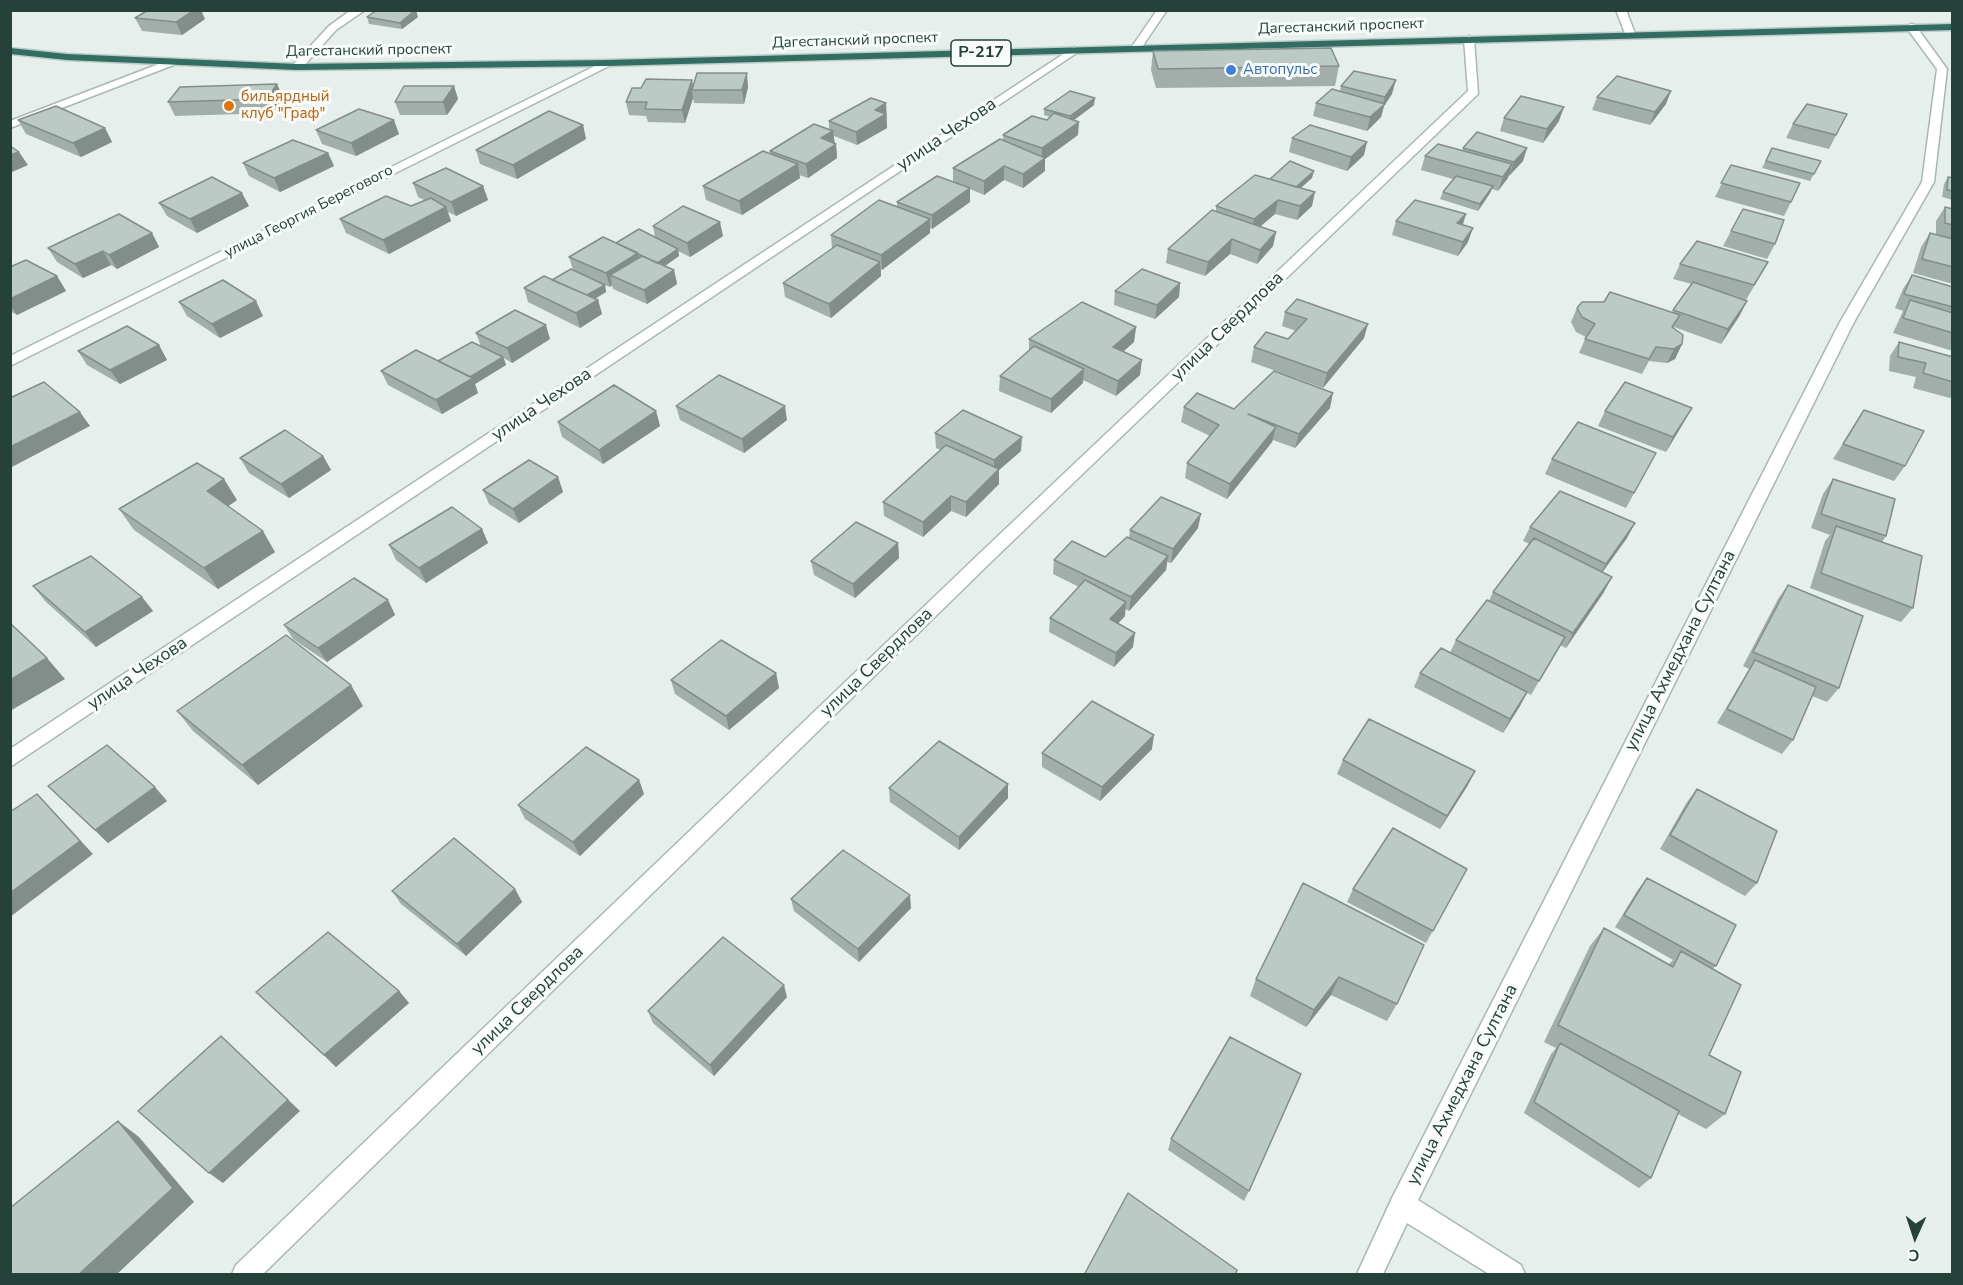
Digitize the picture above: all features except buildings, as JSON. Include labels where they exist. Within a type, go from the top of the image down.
[{"type":"highway","name":"Дагестанский проспект","points":[[10,51],[172,63],[297,67],[607,63],[1953,27]]},
{"type":"street","points":[[297,67],[326,33],[343,18],[360,10]]},
{"type":"street","points":[[1137,48],[1162,10]]},
{"type":"street","points":[[1621,10],[1625,15],[1630,36]]},
{"type":"street","name":"улица Ахмедхана Султана","points":[[1370,1275],[1402,1205],[1847,322],[1928,182],[1942,69],[1911,27]]},
{"type":"street","name":"улица Свердлова","points":[[245,1275],[986,557],[1474,92],[1469,39]]},
{"type":"street","name":"улица Чехова","points":[[10,759],[1074,50]]},
{"type":"street","points":[[10,125],[172,63]]},
{"type":"street","name":"улица Георгия Берегового","points":[[10,362],[607,63]]},
{"type":"street","points":[[1402,1205],[1512,1275]]},
{"type":"place","name":"Автопульс","points":[[1231,70]]},
{"type":"place","name":"бильярдный клуб \"Граф\"","points":[[229,106]]}]
